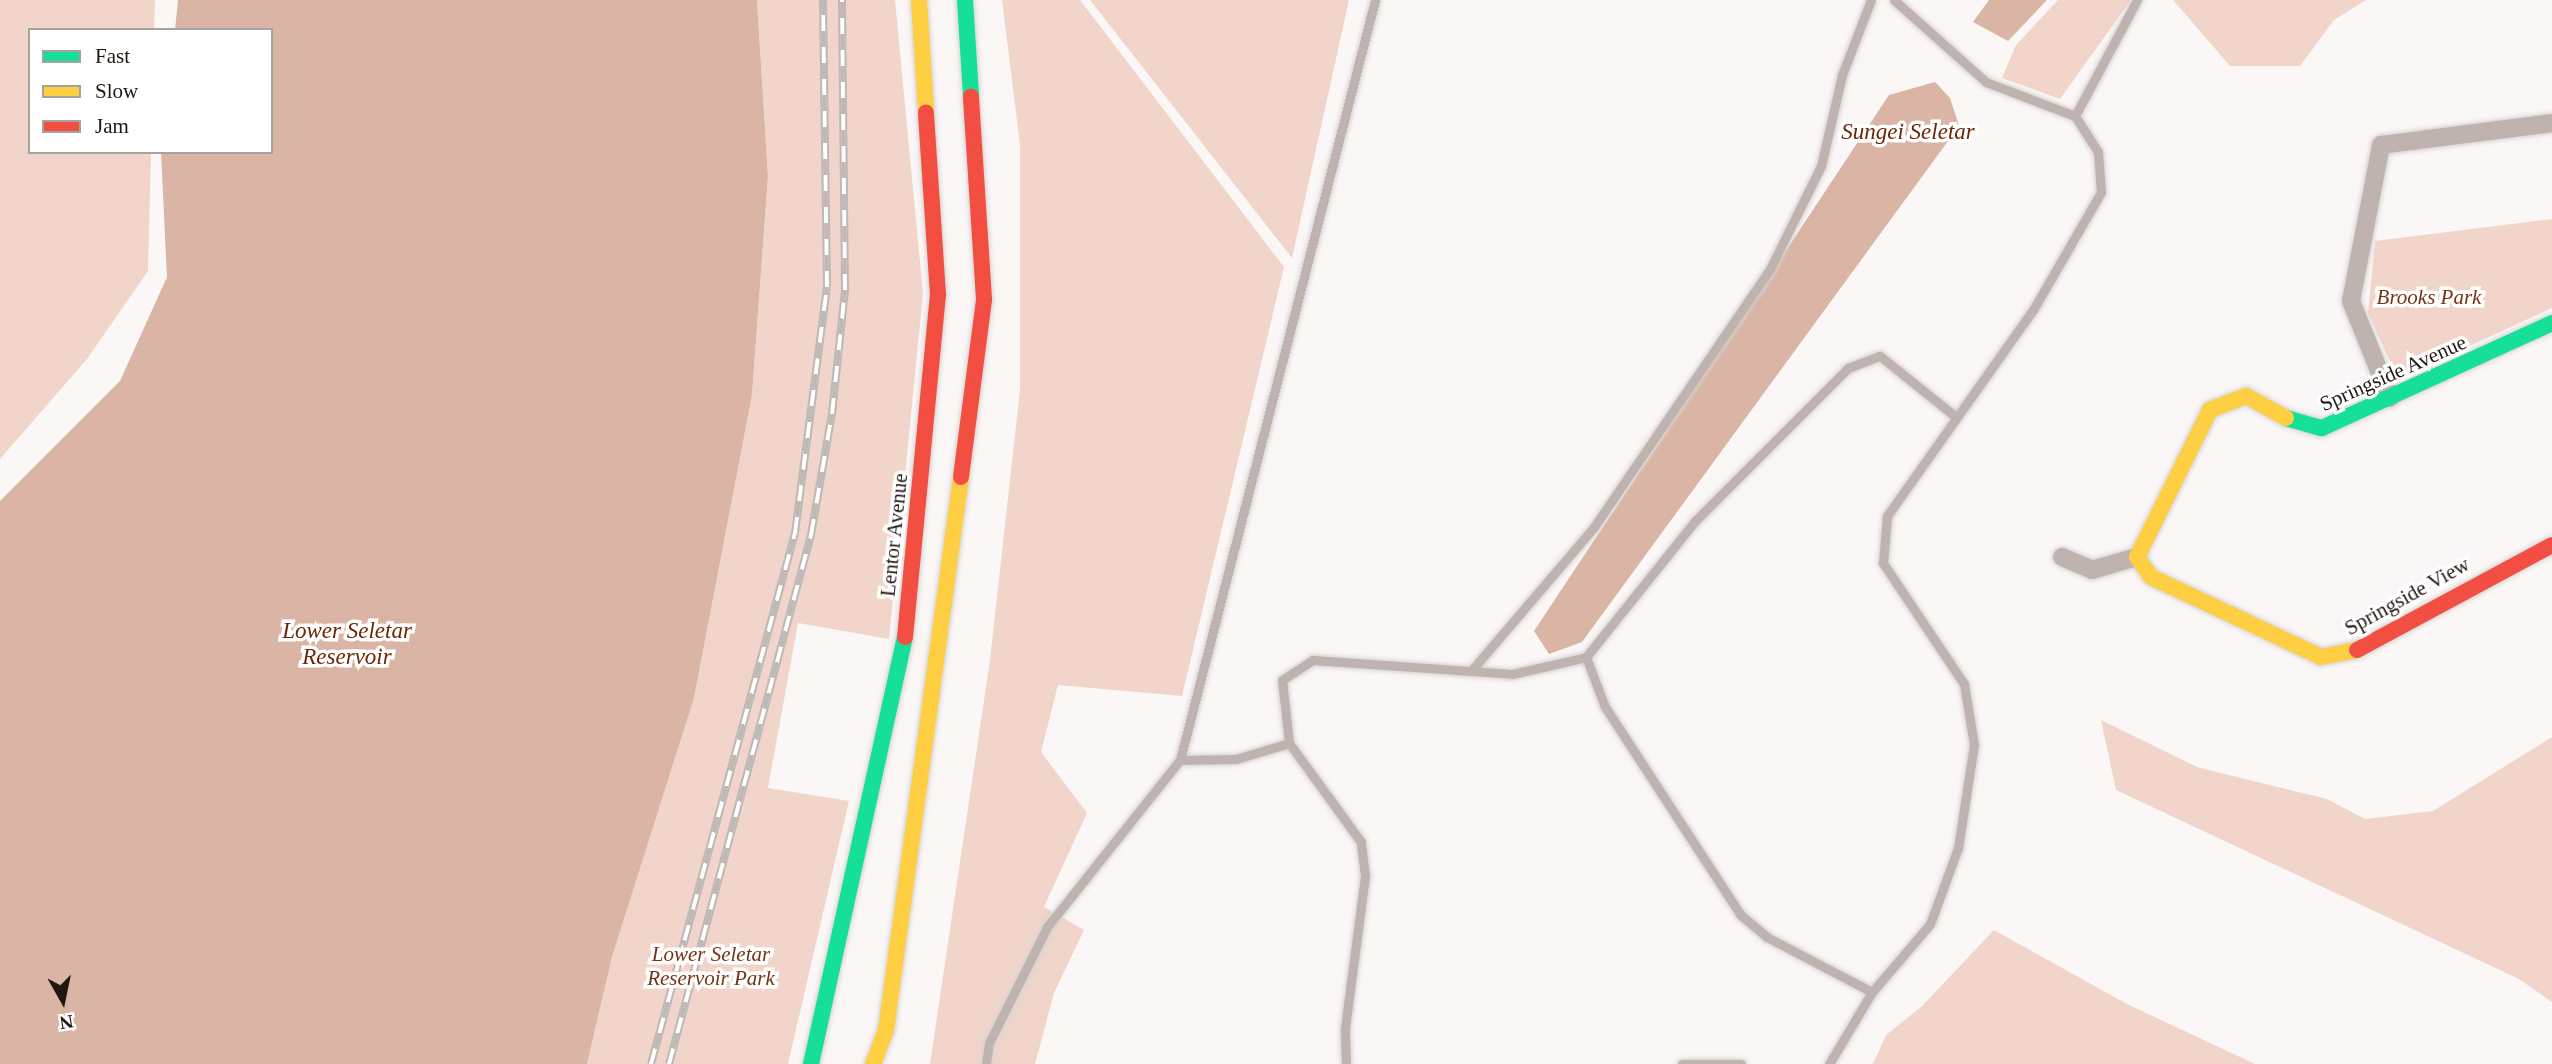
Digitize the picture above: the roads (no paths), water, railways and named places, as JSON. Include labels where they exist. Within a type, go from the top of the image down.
[{"type":"main road","name":"Lentor Avenue","points":[[811,1064],[904,653],[938,295],[919,0]]},
{"type":"main road","points":[[873,1064],[886,1030],[916,824],[984,299],[965,0]]},
{"type":"main road","name":"Springside Avenue","points":[[2137,557],[2210,410],[2221,401],[2246,396],[2304,427],[2322,428],[2552,323]]},
{"type":"main road","name":"Springside View","points":[[2137,557],[2151,578],[2321,657],[2359,650],[2552,545]]},
{"type":"street","points":[[2390,398],[2351,301],[2381,145],[2552,123]]},
{"type":"street","points":[[2062,557],[2092,570],[2137,557]]},
{"type":"lane","points":[[986,1064],[989,1042],[1047,927],[1180,760],[1372,31],[1375,0]]},
{"type":"lane","points":[[1471,671],[1594,527],[1770,270],[1821,166],[1852,43],[1871,0]]},
{"type":"lane","points":[[1829,1064],[1872,992],[1930,924],[1958,848],[1974,745],[1964,684],[1883,563],[1881,540],[1887,516],[2033,310],[2101,192],[2098,152],[2075,116],[1986,82],[1894,0]]},
{"type":"lane","points":[[2075,116],[2137,0]]},
{"type":"lane","points":[[1346,1064],[1345,1028],[1365,876],[1361,842],[1289,743],[1280,693],[1294,667],[1313,660],[1512,674],[1586,657],[1694,522],[1848,368],[1880,356],[1956,417]]},
{"type":"lane","points":[[1586,657],[1605,707],[1740,914],[1767,937],[1872,992]]},
{"type":"lane","points":[[1180,760],[1236,759],[1289,743]]},
{"type":"lane","points":[[1682,1064],[1741,1064]]},
{"type":"water","name":"Lower Seletar Reservoir","points":[[178,0],[757,0],[768,176],[752,395],[694,698],[612,957],[587,1064],[0,1064],[0,501],[120,381],[167,277],[161,154],[273,154],[273,28],[175,28]]},
{"type":"water","points":[[1989,0],[2047,0],[2008,41],[1973,22]]},
{"type":"water","name":"Sungei Seletar","points":[[1935,82],[1950,98],[1959,126],[1582,642],[1549,654],[1534,631],[1889,95]]},
{"type":"railway","points":[[651,1064],[795,533],[827,287],[823,0]]},
{"type":"railway","points":[[669,1064],[811,535],[832,414],[845,290],[842,0]]},
{"type":"park label","name":"Brooks Park","points":[[2429,297]]},
{"type":"park label","name":"Lower Seletar Reservoir Park","points":[[711,966]]}]
